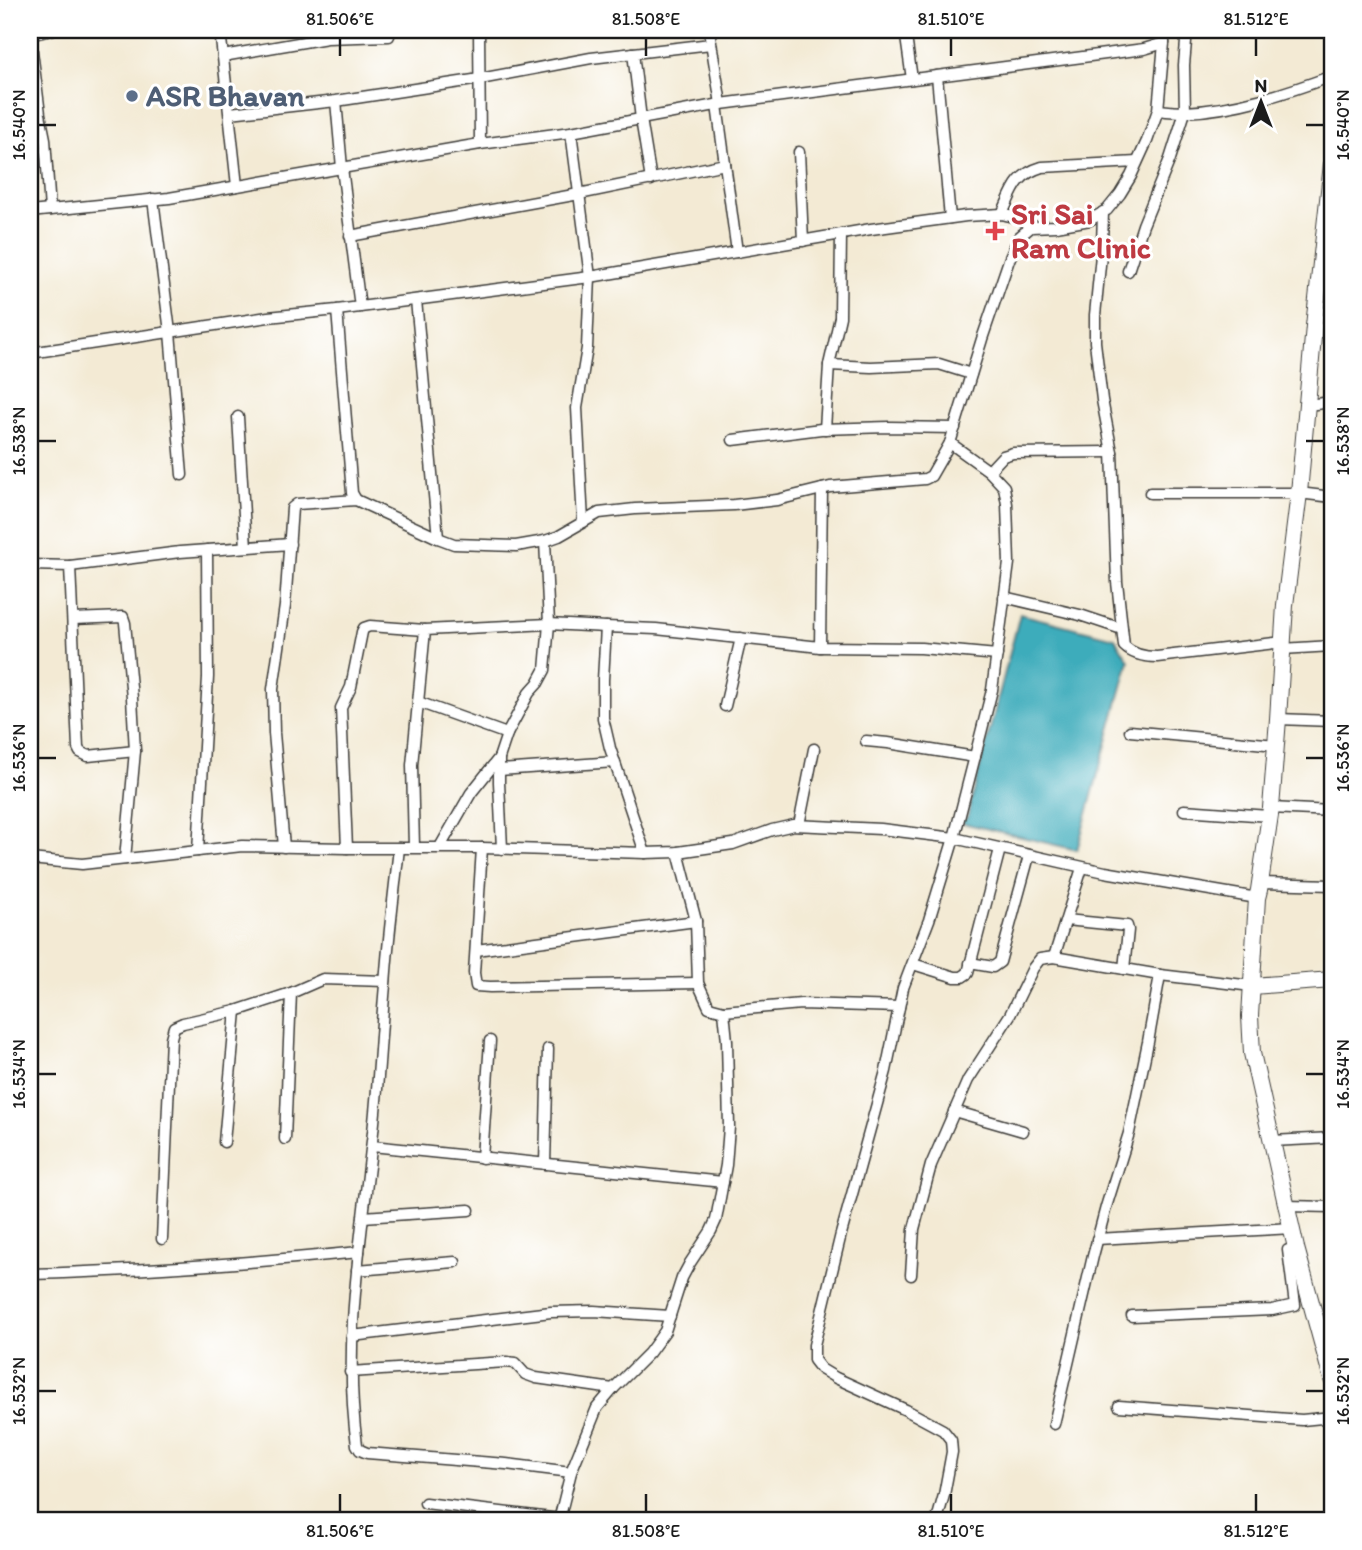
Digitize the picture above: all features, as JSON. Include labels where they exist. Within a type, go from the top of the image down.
[{"type":"main road","points":[[1332,164],[1285,605],[1276,745],[1259,890],[1250,1016],[1252,1053],[1286,1206],[1332,1379]]},
{"type":"main road","points":[[1252,986],[1332,980]]},
{"type":"street","points":[[50,210],[45,139],[30,35],[51,30]]},
{"type":"street","points":[[220,30],[237,186]]},
{"type":"street","points":[[479,30],[480,144]]},
{"type":"street","points":[[709,30],[737,252]]},
{"type":"street","points":[[905,30],[912,79]]},
{"type":"street","points":[[284,847],[273,689],[285,606],[292,508],[297,504],[356,500],[454,544],[516,546],[559,536],[599,513],[734,505],[822,489],[925,479],[931,476],[950,443],[1009,260],[1019,237],[1031,227],[1073,224],[1090,220],[1103,212],[1120,194],[1137,162],[1158,110],[1163,30]]},
{"type":"street","points":[[1128,271],[1185,112],[1184,65],[1187,30]]},
{"type":"street","points":[[223,56],[327,38],[389,36]]},
{"type":"street","points":[[30,212],[153,199],[480,144],[571,132],[719,105],[1144,50],[1164,43]]},
{"type":"street","points":[[230,113],[336,101],[480,79],[591,58],[711,44]]},
{"type":"street","points":[[633,53],[652,180]]},
{"type":"street","points":[[937,76],[950,218]]},
{"type":"street","points":[[1158,110],[1185,112],[1249,102],[1332,76]]},
{"type":"street","points":[[336,101],[360,307]]},
{"type":"street","points":[[571,132],[590,277],[587,348],[577,408],[583,522]]},
{"type":"street","points":[[799,152],[803,241]]},
{"type":"street","points":[[1002,214],[1018,180],[1028,171],[1042,167],[1137,162]]},
{"type":"street","points":[[350,236],[725,164]]},
{"type":"street","points":[[153,199],[170,332],[182,475]]},
{"type":"street","points":[[1103,212],[1095,342],[1112,453],[1117,582],[1124,646],[1143,657],[1283,646],[1332,646]]},
{"type":"street","points":[[30,352],[268,317],[590,277],[950,218],[1002,214],[1021,219],[1031,227]]},
{"type":"street","points":[[825,429],[829,365],[840,317],[841,234]]},
{"type":"street","points":[[416,300],[438,538]]},
{"type":"street","points":[[337,310],[352,493],[356,500]]},
{"type":"street","points":[[829,365],[871,367],[939,363],[971,374]]},
{"type":"street","points":[[1307,405],[1332,402]]},
{"type":"street","points":[[238,417],[246,547]]},
{"type":"street","points":[[733,440],[825,429],[955,428]]},
{"type":"street","points":[[937,1520],[952,1452],[951,1440],[943,1430],[821,1369],[814,1360],[814,1345],[886,1071],[903,988],[929,920],[954,838],[992,690],[1009,563],[1007,504],[1004,487],[989,471],[950,443]]},
{"type":"street","points":[[989,471],[1003,456],[1013,453],[1112,453]]},
{"type":"street","points":[[820,647],[822,489]]},
{"type":"street","points":[[1150,494],[1298,493],[1332,497]]},
{"type":"street","points":[[502,849],[499,758],[507,734],[545,670],[549,624],[545,541]]},
{"type":"street","points":[[30,565],[70,566],[207,550],[290,544]]},
{"type":"street","points":[[198,851],[208,677],[207,550]]},
{"type":"street","points":[[70,566],[78,748],[88,756],[135,751]]},
{"type":"street","points":[[1004,597],[1080,615],[1122,629]]},
{"type":"street","points":[[73,619],[123,617],[125,622],[135,751],[125,859]]},
{"type":"street","points":[[346,848],[341,708],[351,687],[362,632],[370,626],[425,630],[549,624],[656,629],[820,647],[921,648],[997,655]]},
{"type":"street","points":[[606,627],[603,718],[645,853]]},
{"type":"street","points":[[414,847],[412,765],[425,630]]},
{"type":"street","points":[[726,706],[741,638]]},
{"type":"street","points":[[418,702],[507,734]]},
{"type":"street","points":[[1278,719],[1332,721]]},
{"type":"street","points":[[1130,731],[1276,745]]},
{"type":"street","points":[[866,741],[975,757]]},
{"type":"street","points":[[799,825],[814,749]]},
{"type":"street","points":[[440,848],[471,793],[499,758]]},
{"type":"street","points":[[499,770],[615,762]]},
{"type":"street","points":[[1184,810],[1332,811]]},
{"type":"street","points":[[30,859],[82,864],[242,846],[678,852],[733,844],[772,830],[799,825],[881,829],[954,838],[1082,868],[1259,890],[1332,885]]},
{"type":"street","points":[[399,848],[352,1336],[350,1372],[357,1445],[367,1453],[519,1465],[571,1472]]},
{"type":"street","points":[[482,848],[474,974],[477,986],[698,983]]},
{"type":"street","points":[[913,964],[955,977],[968,973],[1000,849]]},
{"type":"street","points":[[678,852],[696,921],[698,983],[709,1007],[724,1011],[801,1004],[899,1007]]},
{"type":"street","points":[[970,963],[993,967],[1000,962],[1029,856]]},
{"type":"street","points":[[1054,957],[1082,868]]},
{"type":"street","points":[[1066,920],[1127,926],[1124,969]]},
{"type":"street","points":[[476,950],[696,921]]},
{"type":"street","points":[[911,1275],[914,1229],[932,1165],[954,1111],[968,1080],[1010,1015],[1040,959],[1054,957],[1160,975],[1252,986]]},
{"type":"street","points":[[1054,1424],[1105,1207],[1129,1133],[1160,975]]},
{"type":"street","points":[[162,1239],[171,1038],[174,1027],[236,1011],[323,979],[385,981]]},
{"type":"street","points":[[285,1139],[291,993]]},
{"type":"street","points":[[224,1142],[236,1011]]},
{"type":"street","points":[[425,1503],[560,1519],[571,1472],[597,1408],[649,1353],[665,1331],[682,1278],[716,1220],[729,1127],[724,1011]]},
{"type":"street","points":[[482,1158],[490,1041]]},
{"type":"street","points":[[545,1164],[548,1049]]},
{"type":"street","points":[[954,1111],[1023,1131]]},
{"type":"street","points":[[1272,1141],[1332,1138]]},
{"type":"street","points":[[372,1146],[723,1182]]},
{"type":"street","points":[[1286,1206],[1332,1207]]},
{"type":"street","points":[[363,1217],[469,1210]]},
{"type":"street","points":[[1097,1239],[1292,1228]]},
{"type":"street","points":[[1132,1317],[1272,1310],[1295,1305],[1287,1250],[1296,1248]]},
{"type":"street","points":[[30,1274],[117,1272],[359,1252]]},
{"type":"street","points":[[357,1270],[455,1262]]},
{"type":"street","points":[[352,1336],[551,1312],[594,1311],[670,1316]]},
{"type":"street","points":[[350,1372],[506,1362],[515,1363],[525,1374],[536,1378],[613,1389]]},
{"type":"street","points":[[1119,1406],[1302,1420],[1326,1418]]},
{"type":"water","points":[[1020,614],[1115,638],[1129,661],[1077,850],[958,822],[967,818]]},
{"type":"place","name":"ASR Bhavan","points":[[132,96]]},
{"type":"place","name":"Sri Sai Ram Clinic","points":[[995,231]]}]
